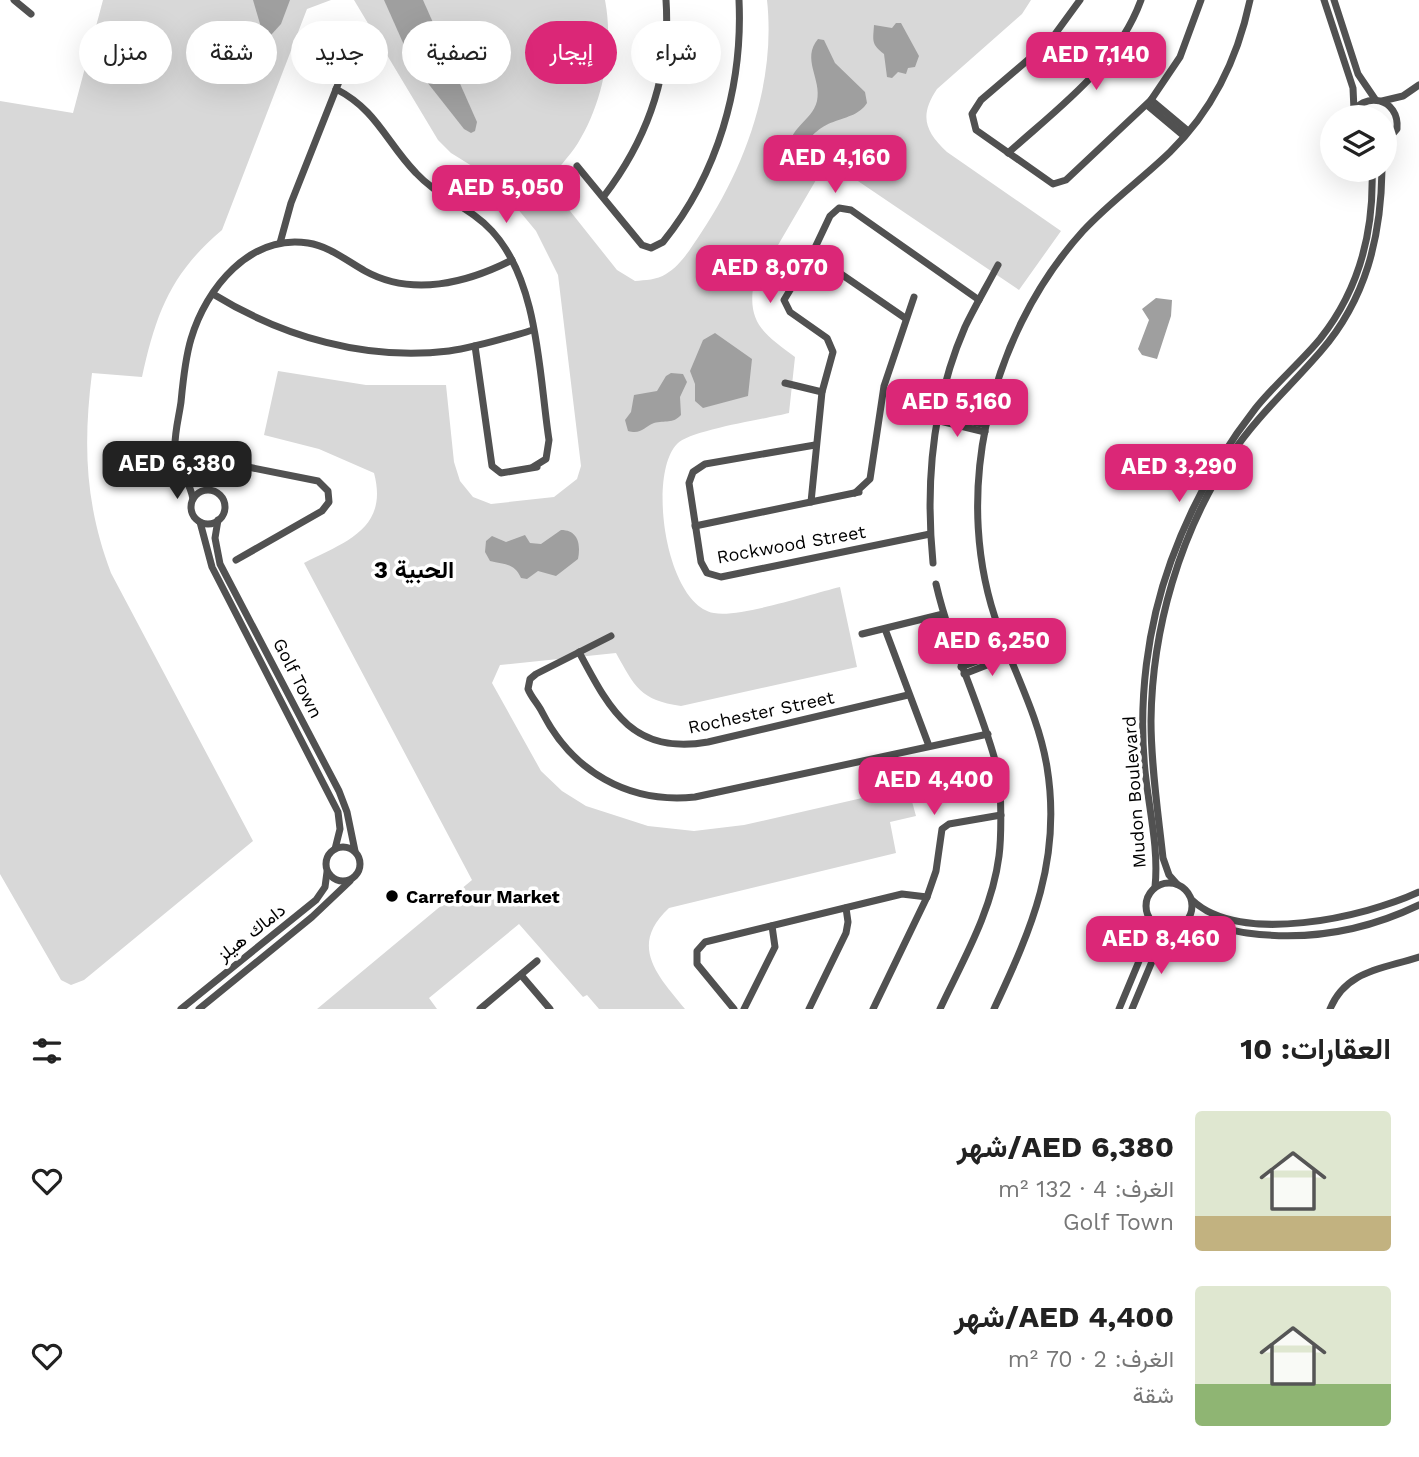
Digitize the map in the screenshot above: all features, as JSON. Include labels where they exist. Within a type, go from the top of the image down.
[{"type":"street","points":[[14,0],[31,14]]},
{"type":"street","points":[[604,196],[626,167],[649,122],[664,65],[666,0]]},
{"type":"street","points":[[577,166],[635,237],[650,243],[668,236],[707,171],[726,121],[737,68],[739,0]]},
{"type":"street","points":[[1080,0],[1050,41],[975,106],[972,122],[976,130],[1043,178],[1058,180],[1070,174],[1149,102],[1180,57],[1201,0]]},
{"type":"street","points":[[1008,153],[1107,61],[1128,31],[1141,0]]},
{"type":"street","points":[[994,1009],[1027,939],[1038,907],[1050,825],[1047,768],[1041,740],[991,605],[980,557],[978,502],[986,428],[1006,357],[1050,273],[1101,213],[1186,134],[1203,112],[1228,67],[1250,0]]},
{"type":"street","points":[[1324,0],[1353,88],[1352,105]]},
{"type":"street","points":[[1334,0],[1358,74],[1385,105]]},
{"type":"street","points":[[280,243],[291,203],[338,84]]},
{"type":"street","points":[[1358,105],[1403,96],[1419,85]]},
{"type":"street","points":[[336,89],[371,113],[415,173],[480,220],[512,260],[528,299],[533,330],[551,459],[543,466],[512,472],[497,465],[490,450],[475,346]]},
{"type":"street","points":[[1397,111],[1403,96]]},
{"type":"street","points":[[1149,102],[1186,134]]},
{"type":"street","name":"Mudon Boulevard","points":[[1155,887],[1143,728],[1149,647],[1164,582],[1185,525],[1217,463],[1257,407],[1320,339],[1343,304],[1360,266],[1369,231],[1371,182]]},
{"type":"street","name":"Mudon Boulevard","points":[[1177,884],[1169,875],[1163,858],[1152,739],[1155,659],[1168,598],[1189,537],[1227,463],[1266,409],[1328,343],[1357,296],[1379,227],[1381,182]]},
{"type":"street","points":[[811,502],[822,392],[832,346],[827,338],[784,305],[785,296],[812,254],[832,213],[839,208],[848,208],[979,300]]},
{"type":"street","points":[[285,229],[292,242]]},
{"type":"street","points":[[188,477],[218,492],[225,503],[225,510],[218,520],[200,522],[191,509],[193,499],[188,477],[178,462],[175,447],[182,389],[195,326],[215,291],[244,258],[280,243],[320,246],[378,278],[410,285],[466,279],[512,260]]},
{"type":"street","points":[[812,254],[905,318]]},
{"type":"street","points":[[933,564],[929,478],[937,417],[954,355],[998,265]]},
{"type":"street","points":[[215,291],[282,329],[345,347],[423,353],[475,346],[533,330]]},
{"type":"street","name":"Rockwood Street","points":[[695,526],[855,493],[870,487],[884,386],[914,297]]},
{"type":"street","points":[[785,383],[822,392]]},
{"type":"street","points":[[937,417],[986,428]]},
{"type":"street","name":"Rockwood Street","points":[[815,445],[698,467],[689,483],[702,566],[717,577],[930,534]]},
{"type":"street","points":[[198,457],[318,481],[328,491],[329,502],[322,511],[236,560]]},
{"type":"street","points":[[193,499],[204,490],[212,490]]},
{"type":"street","name":"Golf Town","points":[[218,520],[215,538],[220,564],[339,791],[347,812],[355,851]]},
{"type":"street","name":"Golf Town","points":[[200,522],[212,567],[338,812],[340,829],[335,849]]},
{"type":"street","points":[[936,583],[943,614],[988,734],[995,760]]},
{"type":"street","points":[[862,634],[943,614]]},
{"type":"street","points":[[885,629],[929,746]]},
{"type":"street","points":[[611,636],[533,676],[528,692],[557,737],[576,760],[610,783],[640,795],[662,798],[695,797],[988,734]]},
{"type":"street","name":"Rochester Street","points":[[579,652],[615,715],[642,735],[674,745],[708,742],[908,695]]},
{"type":"street","points":[[963,671],[1008,653]]},
{"type":"street","points":[[940,1009],[990,897],[999,856],[1000,785]]},
{"type":"street","points":[[873,1009],[927,897],[941,833],[945,826],[1001,815]]},
{"type":"street","points":[[345,847],[355,851],[361,866],[350,881],[337,881],[327,872],[327,859],[335,849],[345,847]]},
{"type":"street","name":"داماك هيلز","points":[[181,1009],[316,900],[325,887],[327,872]]},
{"type":"street","name":"داماك هيلز","points":[[200,1009],[312,917],[350,881]]},
{"type":"street","points":[[1119,1009],[1147,942],[1151,920],[1146,907],[1150,892],[1155,887],[1177,884],[1204,909],[1222,916],[1291,923],[1359,914],[1419,892]]},
{"type":"street","points":[[734,1009],[697,964],[697,951],[705,942],[902,894],[927,897]]},
{"type":"street","points":[[1183,924],[1192,909],[1192,900]]},
{"type":"street","points":[[1132,1009],[1161,940],[1171,929],[1183,924],[1200,923],[1266,935],[1307,935],[1362,926],[1419,905]]},
{"type":"street","points":[[810,1009],[846,933],[846,908]]},
{"type":"street","points":[[1151,920],[1171,929]]},
{"type":"street","points":[[744,1009],[775,947],[772,926]]},
{"type":"street","points":[[1330,1009],[1336,996],[1350,980],[1419,957]]},
{"type":"street","points":[[480,1009],[537,961]]},
{"type":"street","points":[[521,975],[550,1009]]},
{"type":"shaded area","points":[[103,0],[331,0],[307,9],[302,21],[291,21],[291,51],[222,230],[190,262],[168,296],[153,333],[142,377],[92,373],[89,399],[87,450],[91,498],[102,548],[111,573],[253,841],[84,980],[71,985],[61,980],[0,874],[0,101],[73,113],[81,84],[172,84],[172,21],[97,21]]},
{"type":"shaded area","points":[[253,0],[290,0],[277,28],[277,21],[259,21]]},
{"type":"shaded area","points":[[354,0],[605,0],[607,21],[525,21],[525,84],[602,84],[587,127],[571,153],[547,182],[617,270],[635,281],[659,277],[676,266],[701,233],[732,180],[754,122],[762,92],[769,31],[767,0],[1031,0],[1022,14],[937,89],[926,115],[929,130],[947,152],[1061,231],[1019,290],[852,177],[827,175],[816,180],[753,288],[752,301],[757,321],[769,336],[795,357],[789,413],[697,434],[677,444],[668,460],[663,482],[666,537],[673,564],[684,588],[697,605],[714,613],[726,614],[840,587],[857,667],[681,706],[647,696],[628,675],[616,653],[500,665],[492,683],[541,771],[562,791],[586,806],[648,826],[694,831],[744,825],[984,770],[989,781],[911,798],[916,816],[890,822],[896,853],[669,908],[650,935],[649,948],[657,973],[685,1009],[599,1009],[587,995],[583,997],[519,924],[429,998],[437,1009],[317,1009],[472,880],[304,563],[348,540],[369,521],[375,508],[377,492],[374,473],[319,449],[264,435],[278,371],[366,385],[446,385],[454,462],[460,481],[473,497],[491,504],[554,497],[577,479],[581,466],[558,275],[536,231],[493,179],[451,153],[438,140],[404,84],[511,84],[511,21],[402,21],[402,80],[388,57],[388,21],[367,21]]},
{"type":"shaded area","points":[[384,0],[423,0],[432,21],[402,21],[402,40]]},
{"type":"shaded area","points":[[896,23],[901,23],[919,56],[915,67],[908,68],[906,74],[898,72],[892,78],[887,77],[884,54],[877,48],[873,35],[874,25],[892,28]]},
{"type":"shaded area","points":[[818,39],[824,40],[835,63],[865,92],[867,103],[853,115],[817,131],[800,154],[790,153],[795,131],[817,101],[811,54]]},
{"type":"shaded area","points":[[429,84],[460,84],[477,122],[475,131],[471,133],[464,129]]},
{"type":"shaded area","points":[[1156,298],[1172,300],[1171,316],[1157,359],[1142,355],[1138,349],[1149,320],[1142,309]]},
{"type":"shaded area","points":[[715,333],[752,359],[748,396],[703,408],[695,401],[695,384],[690,371],[703,340]]},
{"type":"shaded area","points":[[671,373],[683,374],[687,382],[680,397],[681,415],[672,421],[654,423],[639,431],[628,431],[625,420],[631,412],[634,395],[657,391],[666,376]]},
{"type":"shaded area","points":[[561,530],[575,535],[579,553],[578,559],[556,576],[538,571],[527,579],[521,578],[512,567],[490,561],[485,552],[486,541],[492,536],[506,542],[525,535],[530,543],[541,544]]},
{"type":"place","name":"Carrefour Market","points":[[392,896]]},
{"type":"district","name":"الحبية 3","points":[[414,570]]}]
